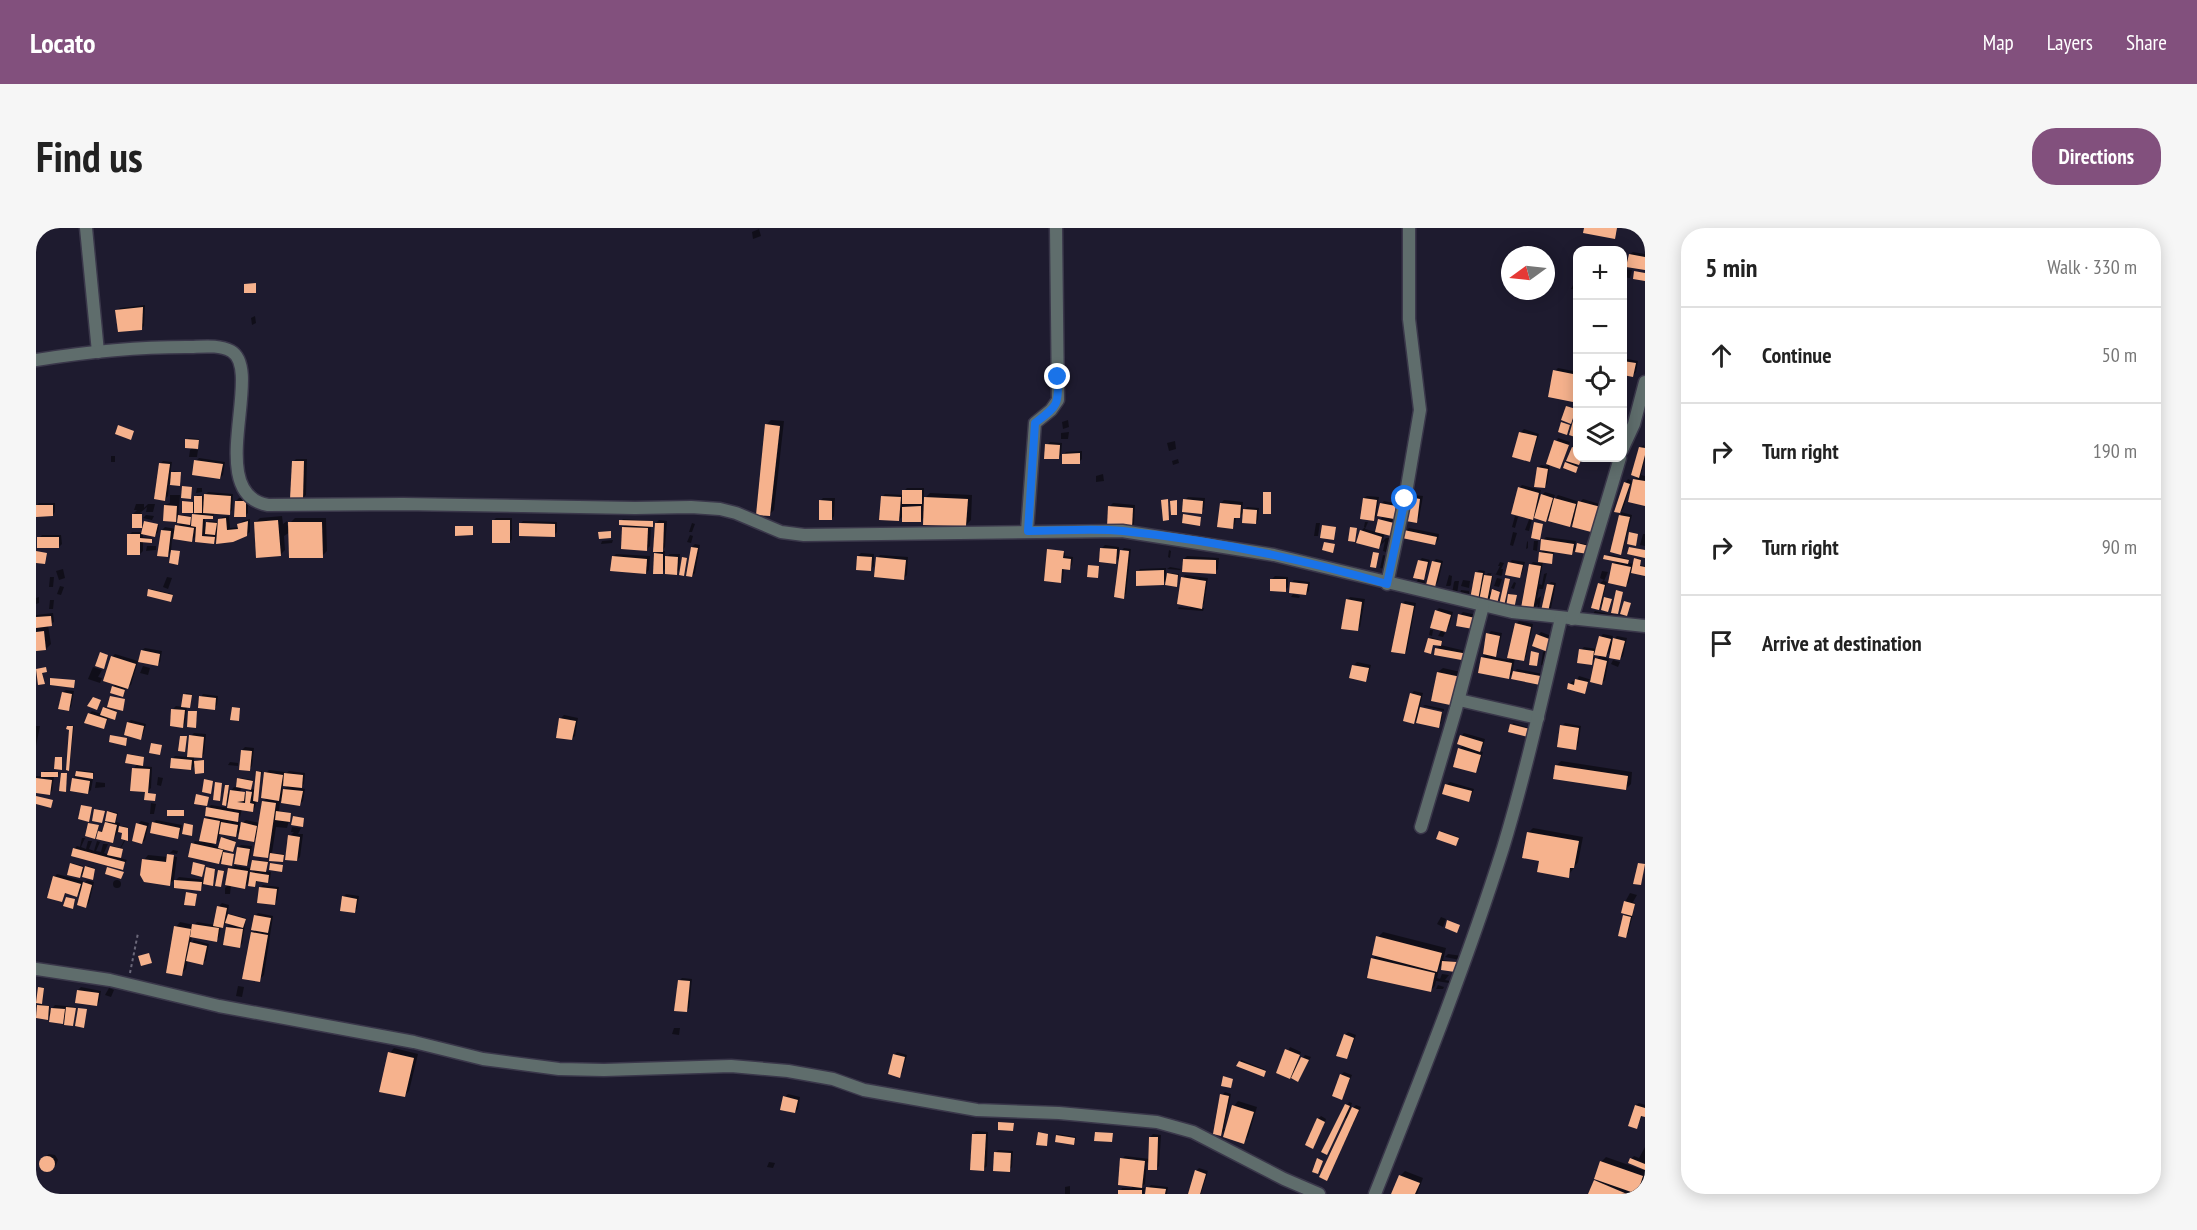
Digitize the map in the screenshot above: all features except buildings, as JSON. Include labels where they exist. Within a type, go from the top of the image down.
[{"type":"street","points":[[86,228],[98,352]]},
{"type":"street","points":[[1028,531],[1035,423],[1059,400],[1056,228]]},
{"type":"street","points":[[1387,584],[1405,499],[1420,410],[1409,319],[1409,228]]},
{"type":"street","points":[[36,360],[140,347],[219,347],[233,352],[240,361],[242,374],[238,439],[241,482],[248,497],[258,503],[268,505],[691,507],[720,509],[736,513],[781,532],[804,535],[1122,531],[1274,555],[1330,567],[1387,584],[1512,612],[1645,626]]},
{"type":"street","points":[[1627,441],[1634,424],[1645,382]]},
{"type":"street","points":[[1375,1194],[1438,1036],[1499,858],[1566,619],[1619,462]]},
{"type":"street","points":[[1421,826],[1483,606]]},
{"type":"street","points":[[1458,700],[1538,718]]},
{"type":"street","points":[[36,969],[128,984],[219,1006],[414,1042],[483,1059],[559,1069],[731,1066],[788,1071],[833,1078],[864,1090],[977,1110],[1059,1113],[1157,1122],[1193,1132],[1284,1179],[1319,1194]]},
{"type":"path","points":[[128,984],[138,933]]},
{"type":"route","points":[[1058,377],[1059,400],[1035,423],[1028,531],[1122,531],[1178,539],[1330,567],[1387,584],[1405,499]]}]
